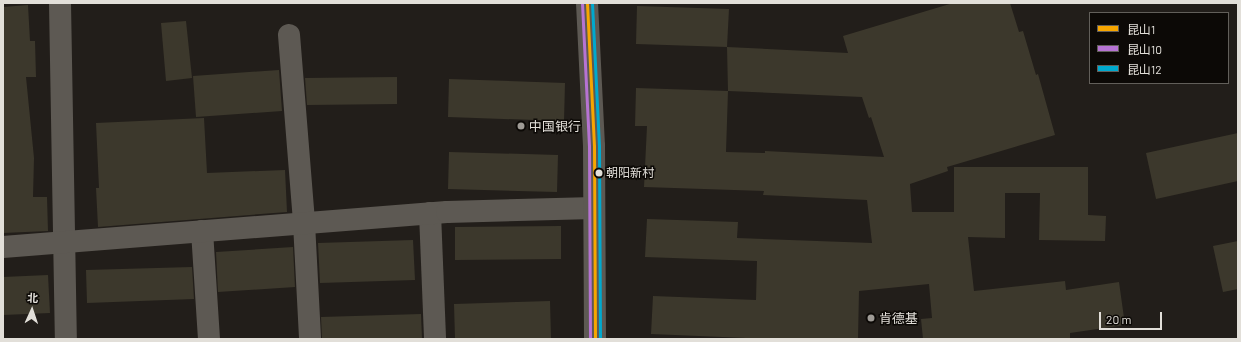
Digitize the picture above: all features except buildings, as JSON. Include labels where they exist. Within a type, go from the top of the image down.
[{"type":"street","points":[[60,3],[66,339]]},
{"type":"street","points":[[587,3],[594,146],[594,339]]},
{"type":"street","points":[[288,35],[304,223],[310,339]]},
{"type":"street","points":[[3,247],[430,214],[594,208]]},
{"type":"street","points":[[430,214],[435,339]]},
{"type":"street","points":[[202,231],[209,339]]},
{"type":"transit line","name":"昆山10","points":[[582,3],[589,146],[590,339]]},
{"type":"transit line","name":"昆山1","points":[[587,3],[594,146],[595,339]]},
{"type":"transit line","name":"昆山12","points":[[592,3],[599,146],[600,339]]},
{"type":"place","name":"中国银行","points":[[521,126]]},
{"type":"place","name":"朝阳新村","points":[[599,173]]},
{"type":"place","name":"肯德基","points":[[871,318]]}]
